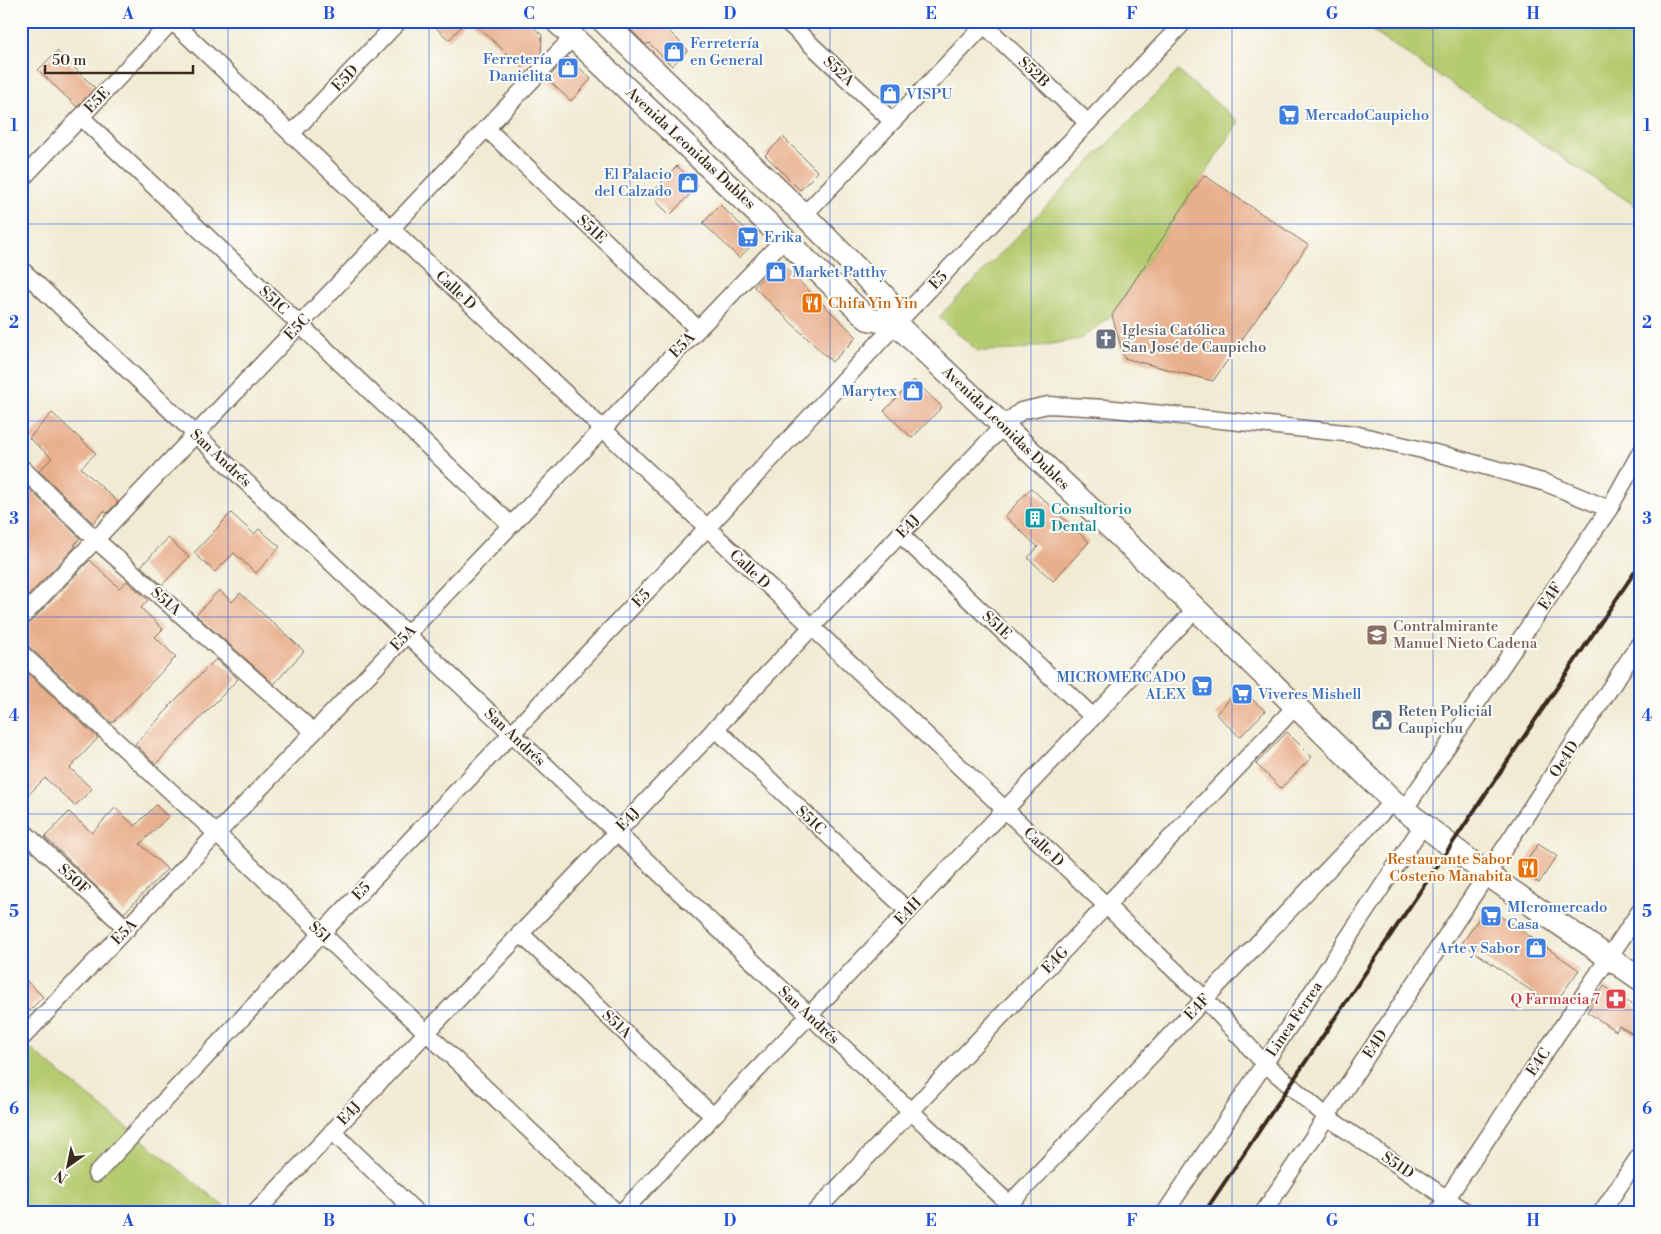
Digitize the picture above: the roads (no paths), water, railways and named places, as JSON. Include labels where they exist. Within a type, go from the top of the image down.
[{"type":"main road","name":"Avenida Leonidas Dubles","points":[[556,21],[868,319],[896,324]]},
{"type":"main road","name":"Avenida Leonidas Dubles","points":[[603,21],[804,215],[886,298],[896,324],[1399,805],[1488,875],[1640,979]]},
{"type":"street","name":"E5E","points":[[21,180],[172,21]]},
{"type":"street","name":"Calle D","points":[[172,21],[1204,999],[1264,1063],[1327,1117]]},
{"type":"street","name":"E5D","points":[[291,134],[398,21]]},
{"type":"street","name":"S52A","points":[[786,21],[892,121]]},
{"type":"street","name":"E5","points":[[96,1174],[707,528],[896,324],[1185,21]]},
{"type":"street","points":[[804,215],[984,22]]},
{"type":"street","name":"S52B","points":[[984,22],[1088,123]]},
{"type":"street","name":"E5C","points":[[21,618],[574,37]]},
{"type":"street","name":"S51C","points":[[81,117],[511,525]]},
{"type":"street","name":"S51E","points":[[486,128],[698,329]]},
{"type":"street","name":"E5A","points":[[21,1039],[785,238]]},
{"type":"street","name":"San Andrés","points":[[21,269],[911,1111],[1005,1209]]},
{"type":"street","name":"E4J","points":[[255,1213],[1003,426],[1021,411],[1048,405],[1105,408],[1354,434],[1448,456],[1546,483],[1609,509]]},
{"type":"street","name":"E4F","points":[[1005,1209],[1204,999],[1399,805],[1609,509],[1640,453]]},
{"type":"street","name":"S51A","points":[[21,467],[96,540],[314,732]]},
{"type":"street","name":"S51E","points":[[900,534],[1093,717]]},
{"type":"street","name":"E4H","points":[[621,1213],[1196,609]]},
{"type":"street","name":"Oe4D","points":[[1488,875],[1640,643]]},
{"type":"street","name":"S51","points":[[21,653],[217,834],[617,1213]]},
{"type":"street","name":"E4G","points":[[814,1213],[1296,706]]},
{"type":"street","name":"S51C","points":[[715,728],[908,911]]},
{"type":"street","name":"Linea Ferrea","points":[[1165,1213],[1423,825]]},
{"type":"street","name":"S50F","points":[[21,829],[127,929]]},
{"type":"street","name":"E4D","points":[[1263,1213],[1488,875]]},
{"type":"street","name":"E4C","points":[[1438,1213],[1607,957],[1640,911]]},
{"type":"street","name":"S51A","points":[[520,933],[713,1116]]},
{"type":"street","name":"S51D","points":[[1327,1117],[1468,1213]]},
{"type":"street","points":[[332,1131],[417,1213]]},
{"type":"street","points":[[1601,1213],[1640,1155]]},
{"type":"railway","points":[[1204,1213],[1640,564]]},
{"type":"place","name":"Ferretería en General","points":[[674,52]]},
{"type":"place","name":"Ferretería Danielita","points":[[568,68]]},
{"type":"place","name":"VISPU","points":[[890,94]]},
{"type":"place","name":"MercadoCaupicho","points":[[1289,115]]},
{"type":"place","name":"El Palacio del Calzado","points":[[688,183]]},
{"type":"place","name":"Erika","points":[[748,237]]},
{"type":"place","name":"Market Patthy","points":[[776,272]]},
{"type":"place","name":"Chifa Yin Yin","points":[[812,303]]},
{"type":"place","name":"Iglesia Católica San José de Caupicho","points":[[1106,339]]},
{"type":"place","name":"Marytex","points":[[913,391]]},
{"type":"place","name":"Consultorio Dental","points":[[1035,518]]},
{"type":"place","name":"Contralmirante Manuel Nieto Cadena","points":[[1377,635]]},
{"type":"place","name":"MICROMERCADO ALEX","points":[[1202,686]]},
{"type":"place","name":"Viveres Mishell","points":[[1242,694]]},
{"type":"place","name":"Reten Policial Caupichu","points":[[1382,720]]},
{"type":"place","name":"Restaurante Sabor Costeño Manabita","points":[[1528,868]]},
{"type":"place","name":"MIcromercado Casa","points":[[1491,916]]},
{"type":"place","name":"Arte y Sabor","points":[[1536,948]]},
{"type":"place","name":"Q Farmacia 7","points":[[1616,999]]}]
